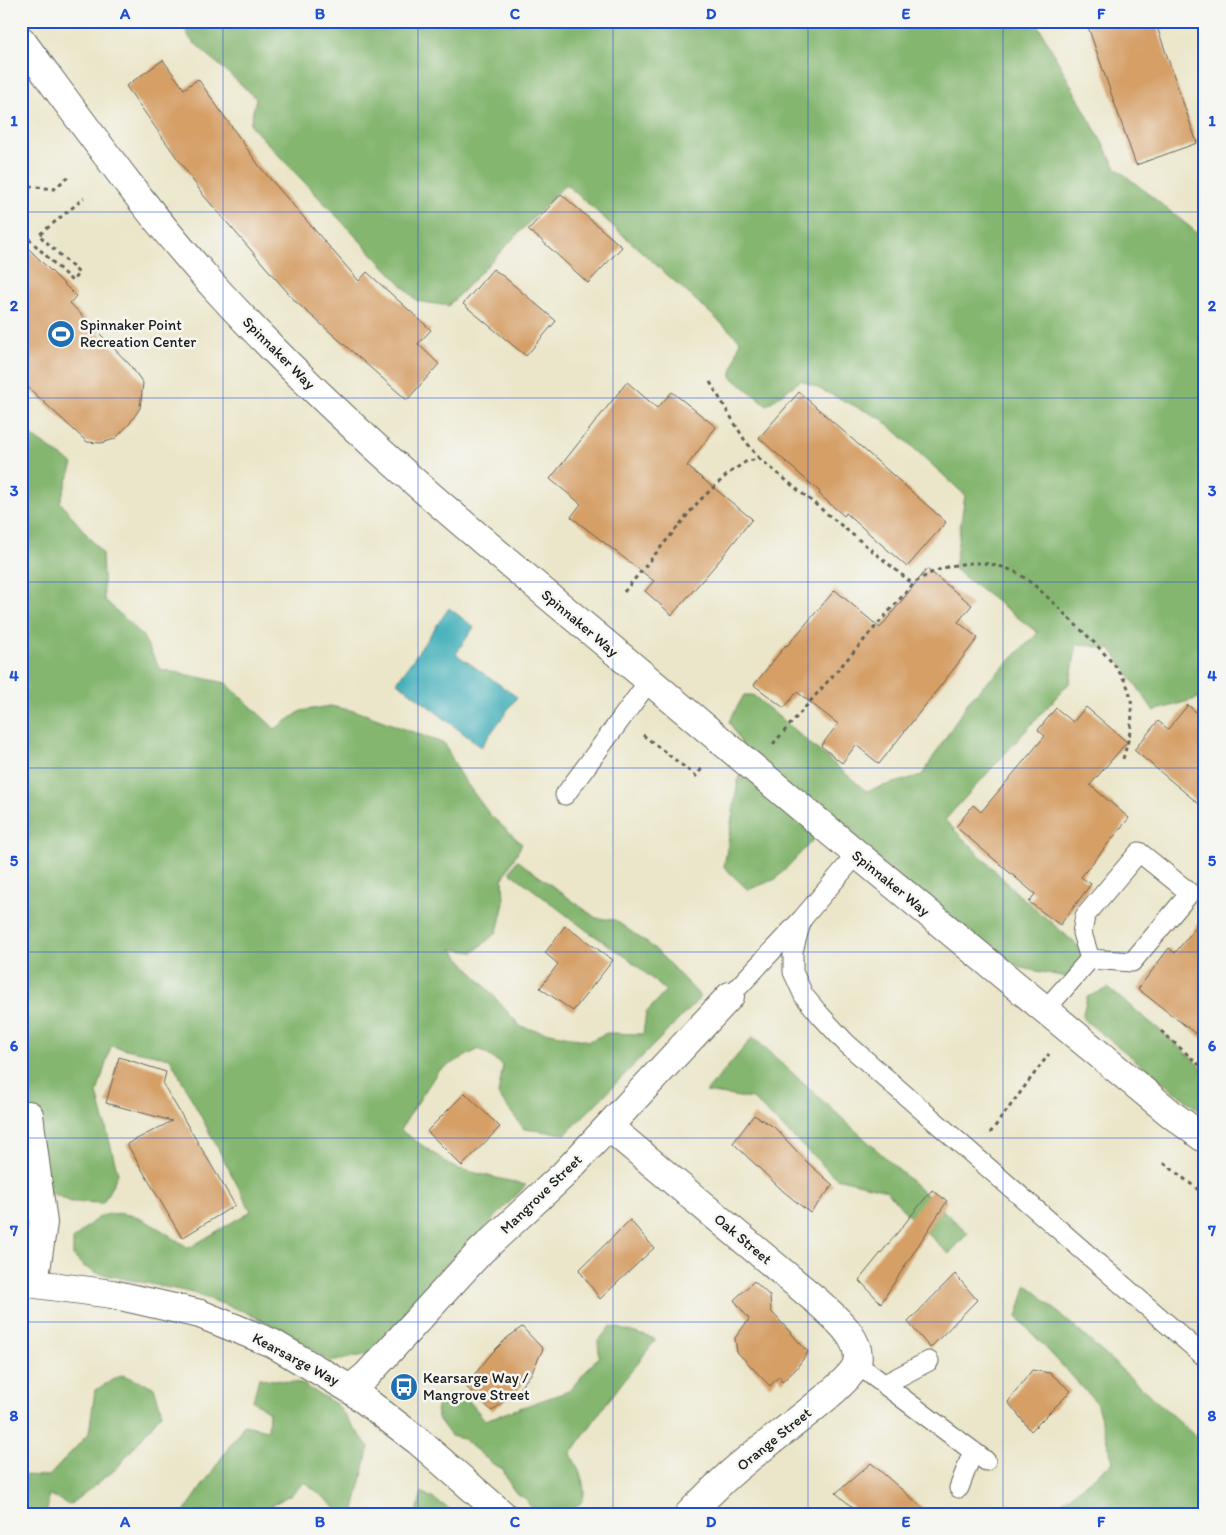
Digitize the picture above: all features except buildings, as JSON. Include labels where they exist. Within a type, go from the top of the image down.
[{"type":"street","name":"Spinnaker Way","points":[[21,40],[167,233],[269,346],[382,452],[442,506],[649,681],[1175,1117],[1205,1139]]},
{"type":"street","name":"Mangrove Street","points":[[350,1388],[367,1375],[480,1252],[563,1175],[730,996]]},
{"type":"street","points":[[27,1283],[43,1223],[29,1115]]},
{"type":"street","name":"Oak Street","points":[[609,1127],[771,1274],[818,1302],[843,1326],[856,1342],[857,1364]]},
{"type":"street","name":"Kearsarge Way","points":[[27,1283],[112,1294],[200,1314],[272,1343],[350,1388],[418,1441],[502,1514]]},
{"type":"street","name":"Orange Street","points":[[689,1514],[742,1463],[826,1397],[845,1379],[857,1364]]},
{"type":"lane","points":[[565,794],[649,681]]},
{"type":"lane","points":[[1139,852],[1190,893],[1132,962],[1090,959],[1082,933],[1086,916],[1139,852]]},
{"type":"lane","points":[[730,996],[802,919],[857,854]]},
{"type":"lane","points":[[802,919],[793,951],[793,972],[804,996],[846,1043],[1205,1357]]},
{"type":"lane","points":[[1046,1010],[1090,959]]},
{"type":"lane","points":[[885,1384],[929,1361]]},
{"type":"lane","points":[[857,1364],[979,1456],[959,1488]]},
{"type":"path","points":[[21,185],[54,189],[68,177]]},
{"type":"path","points":[[23,243],[28,238],[72,281],[79,274],[39,235],[84,198]]},
{"type":"path","points":[[710,382],[744,439],[760,459],[913,584]]},
{"type":"path","points":[[624,592],[699,501],[729,473],[747,461],[760,459]]},
{"type":"path","points":[[776,740],[913,584],[926,574],[960,563],[996,566],[1014,572],[1029,582],[1099,647],[1116,668],[1129,690],[1132,710],[1130,738],[1122,762]]},
{"type":"path","points":[[643,735],[696,776],[706,763]]},
{"type":"path","points":[[1161,1031],[1205,1070]]},
{"type":"path","points":[[973,1155],[1051,1051]]},
{"type":"path","points":[[1164,1163],[1205,1195]]},
{"type":"green space","points":[[182,21],[1036,21],[1116,168],[1205,239],[1205,702],[1199,698],[1154,711],[1111,649],[1077,644],[1070,682],[945,820],[1019,895],[1075,943],[1090,959],[1066,977],[1017,967],[828,824],[776,879],[748,890],[724,867],[738,781],[749,758],[729,721],[744,695],[753,695],[866,791],[922,775],[970,699],[1038,633],[954,569],[965,495],[882,419],[801,380],[767,405],[731,377],[740,340],[566,184],[448,306],[417,301],[250,125],[256,98],[190,39]]},
{"type":"green space","points":[[21,432],[32,436],[73,464],[60,502],[102,553],[104,599],[142,635],[160,669],[226,683],[275,729],[301,711],[330,706],[359,712],[445,744],[459,773],[490,815],[522,844],[503,878],[504,903],[497,932],[474,952],[452,949],[521,1027],[589,1041],[607,1033],[643,1034],[646,1013],[666,991],[629,959],[586,930],[510,872],[517,860],[596,918],[615,920],[654,948],[701,997],[566,1134],[524,1129],[498,1095],[503,1065],[479,1049],[438,1071],[400,1130],[455,1168],[526,1185],[460,1254],[374,1353],[330,1362],[293,1336],[243,1311],[189,1292],[97,1273],[83,1266],[73,1256],[73,1240],[96,1219],[111,1214],[135,1217],[158,1228],[189,1248],[251,1211],[170,1058],[111,1046],[97,1093],[118,1174],[103,1203],[71,1202],[46,1190],[21,1118]]},
{"type":"green space","points":[[1108,988],[1205,1070],[1205,1115],[1082,1018],[1087,997]]},
{"type":"green space","points":[[753,1037],[968,1233],[949,1254],[905,1212],[886,1190],[836,1178],[753,1099],[706,1092]]},
{"type":"green space","points":[[1027,1284],[1205,1445],[1205,1514],[1065,1514],[1062,1502],[1113,1462],[1096,1402],[1017,1317]]},
{"type":"green space","points":[[611,1326],[656,1339],[605,1405],[571,1454],[583,1482],[584,1493],[582,1501],[570,1510],[562,1512],[536,1509],[530,1506],[526,1499],[516,1493],[508,1482],[503,1469],[493,1464],[463,1439],[451,1436],[439,1420],[436,1411],[440,1398],[452,1394],[471,1403],[485,1420],[569,1391],[599,1356],[598,1341]]},
{"type":"green space","points":[[122,1375],[154,1387],[162,1413],[116,1469],[69,1505],[49,1494],[47,1514],[21,1514],[21,1475],[49,1476],[89,1433],[95,1390]]},
{"type":"green space","points":[[259,1378],[301,1383],[336,1404],[369,1447],[353,1514],[344,1514],[305,1482],[293,1493],[257,1514],[183,1514],[244,1425],[268,1430],[269,1412],[253,1401]]},
{"type":"green space","points":[[422,1492],[458,1514],[416,1514]]},
{"type":"water","points":[[449,608],[474,627],[456,654],[517,697],[481,747],[397,682]]},
{"type":"place","name":"Spinnaker Point Recreation Center","points":[[61,334]]},
{"type":"place","name":"Kearsarge Way / Mangrove Street","points":[[404,1387]]}]
